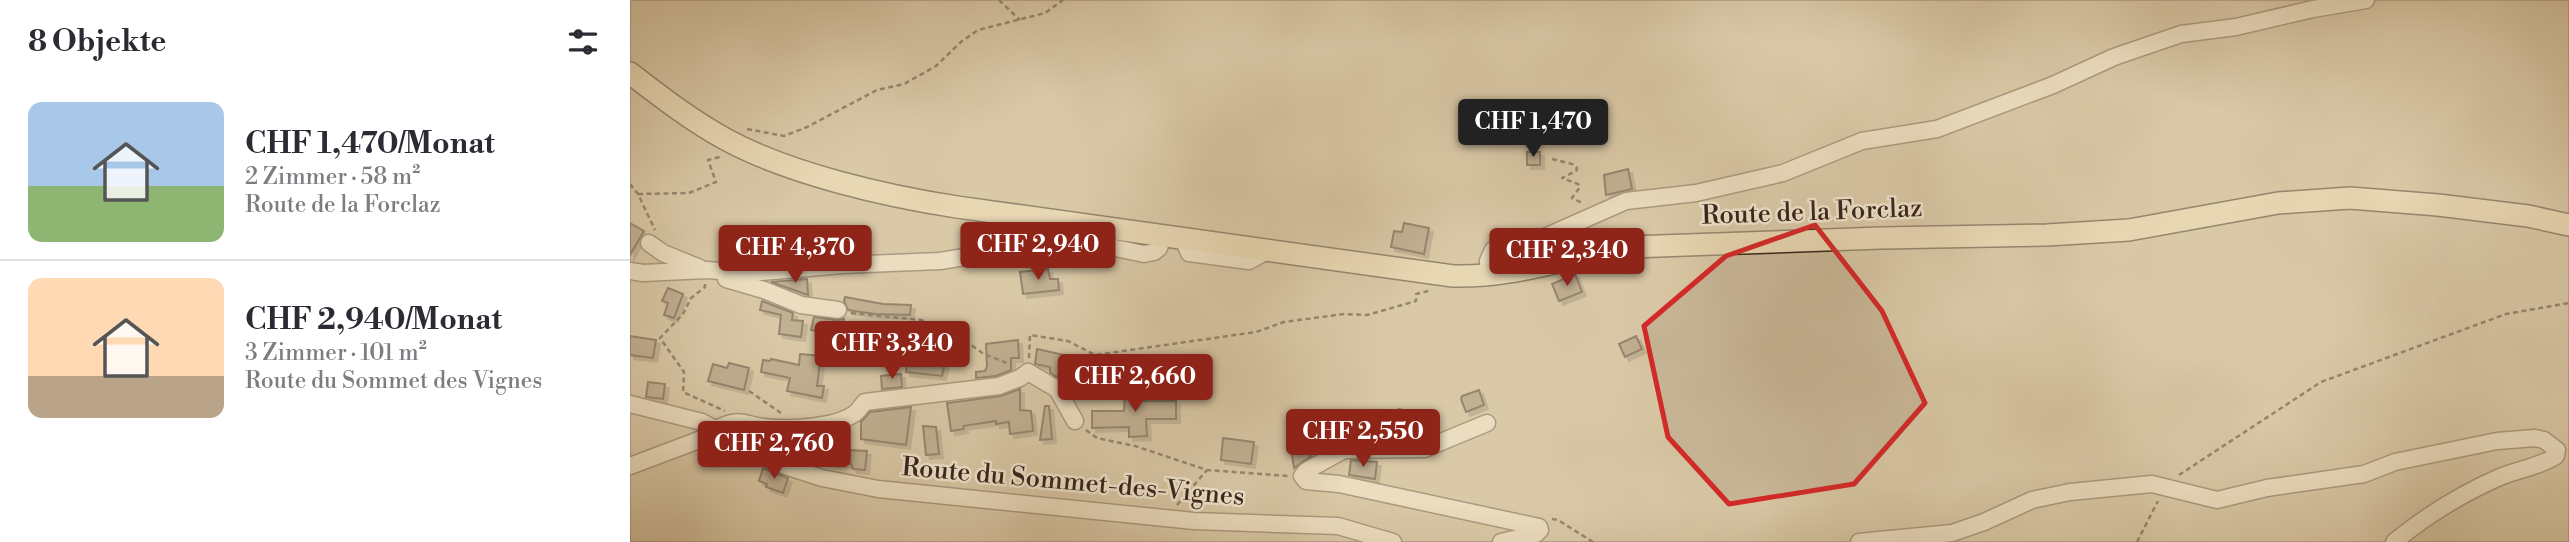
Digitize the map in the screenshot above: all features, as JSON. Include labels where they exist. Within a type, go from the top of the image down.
[{"type":"main road","name":"Route de la Forclaz","points":[[630,73],[685,114],[727,140],[802,170],[906,198],[1173,238],[1459,276],[1489,276],[1525,271],[1631,247],[2047,235],[2129,230],[2278,203],[2350,198],[2438,205],[2569,225]]},
{"type":"street","points":[[1489,276],[1488,261],[1493,250],[1531,243],[1626,201],[1696,192],[1783,173],[1863,142],[1937,129],[2053,85],[2114,57],[2181,34],[2236,27],[2366,0]]},
{"type":"street","points":[[630,271],[643,273],[705,270],[749,273],[953,260],[1074,241],[1147,254],[1173,238]]},
{"type":"street","points":[[649,243],[663,253],[705,270],[711,276],[754,287],[801,305],[838,310]]},
{"type":"street","points":[[630,466],[699,440],[712,443],[716,429],[732,421],[764,427],[800,427],[840,421],[854,414],[864,402],[999,386],[1028,372],[1056,389],[1075,421]]},
{"type":"street","name":"Route du Sommet-des-Vignes","points":[[630,404],[702,422],[775,462],[822,478],[878,489],[1166,518],[1338,526],[1393,542]]},
{"type":"street","points":[[1487,422],[1424,449],[1344,450],[1306,471],[1302,476],[1305,481],[1536,525],[1540,530],[1536,534],[1501,542]]},
{"type":"street","points":[[1859,542],[1952,533],[1984,523],[2032,500],[2070,492],[2152,484],[2217,500],[2267,488],[2364,474],[2395,462],[2497,441],[2535,438],[2544,440],[2557,450],[2556,456],[2547,462],[2517,470],[2476,488],[2421,522],[2395,542]]},
{"type":"street","points":[[1318,482],[1322,474],[1345,461]]},
{"type":"path","points":[[999,0],[1020,20]]},
{"type":"path","points":[[783,136],[831,116],[877,90],[904,84],[936,66],[978,30],[1045,13],[1063,0]]},
{"type":"path","points":[[630,184],[638,194],[689,193],[716,183],[708,160],[732,152]]},
{"type":"path","points":[[1552,159],[1572,164],[1577,169],[1562,178],[1580,187],[1572,198],[1608,209]]},
{"type":"path","points":[[705,270],[705,287],[691,298],[683,314],[660,338],[684,372],[683,392],[732,415],[716,429]]},
{"type":"path","points":[[838,310],[921,320],[958,336],[984,354],[1028,372],[1030,335],[1068,341],[1095,355],[1256,332],[1284,322],[1344,314],[1367,315],[1416,301],[1416,295],[1444,286],[1459,276]]},
{"type":"path","points":[[2137,542],[2168,482],[2321,382],[2506,314],[2569,303]]},
{"type":"path","points":[[749,391],[794,420],[800,427]]},
{"type":"path","points":[[1075,421],[1097,438],[1135,446],[1207,470],[1302,476]]},
{"type":"path","points":[[1166,518],[1207,470]]},
{"type":"highlighted area","points":[[1815,225],[1882,311],[1925,403],[1854,484],[1729,504],[1668,437],[1644,326],[1726,256]]},
{"type":"shaded area","points":[[630,0],[2569,0],[2569,542],[630,542]]},
{"type":"building","points":[[1527,152],[1540,152],[1540,165],[1527,165]]},
{"type":"building","points":[[1628,169],[1632,189],[1606,195],[1604,175]]},
{"type":"building","points":[[630,223],[644,231],[630,255]]},
{"type":"building","points":[[1404,223],[1429,228],[1424,254],[1391,247],[1394,231],[1402,232]]},
{"type":"building","points":[[1048,269],[1050,279],[1058,279],[1059,290],[1023,294],[1020,272]]},
{"type":"building","points":[[1575,274],[1582,292],[1559,301],[1552,284]]},
{"type":"building","points":[[807,279],[808,295],[771,282]]},
{"type":"building","points":[[668,288],[683,294],[674,318],[664,315],[668,303],[662,301]]},
{"type":"building","points":[[845,297],[883,304],[911,305],[910,315],[848,310]]},
{"type":"building","points":[[762,301],[793,313],[792,320],[803,321],[801,337],[779,334],[781,315],[760,310]]},
{"type":"building","points":[[814,317],[844,319],[841,336],[811,330]]},
{"type":"building","points":[[935,331],[951,336],[942,376],[906,372],[908,344],[931,346]]},
{"type":"building","points":[[630,336],[656,340],[653,358],[630,355]]},
{"type":"building","points":[[1636,336],[1642,349],[1625,357],[1619,344]]},
{"type":"building","points":[[1018,340],[1019,358],[1011,358],[1011,370],[996,376],[976,378],[976,372],[985,371],[987,366],[986,344]]},
{"type":"building","points":[[1037,349],[1073,357],[1071,371],[1061,369],[1060,377],[1050,372],[1050,367],[1035,364]]},
{"type":"building","points":[[800,354],[821,356],[817,386],[824,386],[822,398],[787,391],[790,378],[761,372],[763,360],[799,365]]},
{"type":"building","points":[[729,363],[749,368],[744,390],[708,381],[713,364],[727,368]]},
{"type":"building","points":[[901,374],[902,387],[882,389],[881,376]]},
{"type":"building","points":[[648,382],[665,384],[663,399],[646,397]]},
{"type":"building","points":[[1020,389],[1020,410],[1031,411],[1033,431],[1010,434],[1009,422],[996,424],[996,421],[963,426],[964,429],[951,431],[947,403],[1001,396]]},
{"type":"building","points":[[1125,390],[1141,391],[1140,401],[1176,401],[1176,419],[1146,419],[1147,436],[1129,437],[1129,427],[1092,428],[1092,411],[1124,411]]},
{"type":"building","points":[[1479,390],[1484,405],[1466,412],[1462,396]]},
{"type":"building","points":[[1045,406],[1049,406],[1052,439],[1040,440]]},
{"type":"building","points":[[911,407],[906,445],[861,439],[861,422],[870,412]]},
{"type":"building","points":[[1399,409],[1429,417],[1426,431],[1396,423]]},
{"type":"building","points":[[1346,419],[1369,422],[1368,436],[1344,433]]},
{"type":"building","points":[[923,426],[936,427],[939,454],[926,455]]},
{"type":"building","points":[[838,432],[837,450],[814,448],[815,437]]},
{"type":"building","points":[[1223,438],[1254,442],[1251,464],[1221,460]]},
{"type":"building","points":[[1299,448],[1309,450],[1311,456],[1294,468],[1292,455]]},
{"type":"building","points":[[828,449],[867,451],[865,470],[853,469],[851,464],[832,463],[832,460],[828,460]]},
{"type":"building","points":[[1351,460],[1377,462],[1375,479],[1349,475]]},
{"type":"building","points":[[763,468],[788,478],[783,493],[766,487],[767,484],[759,481]]}]
